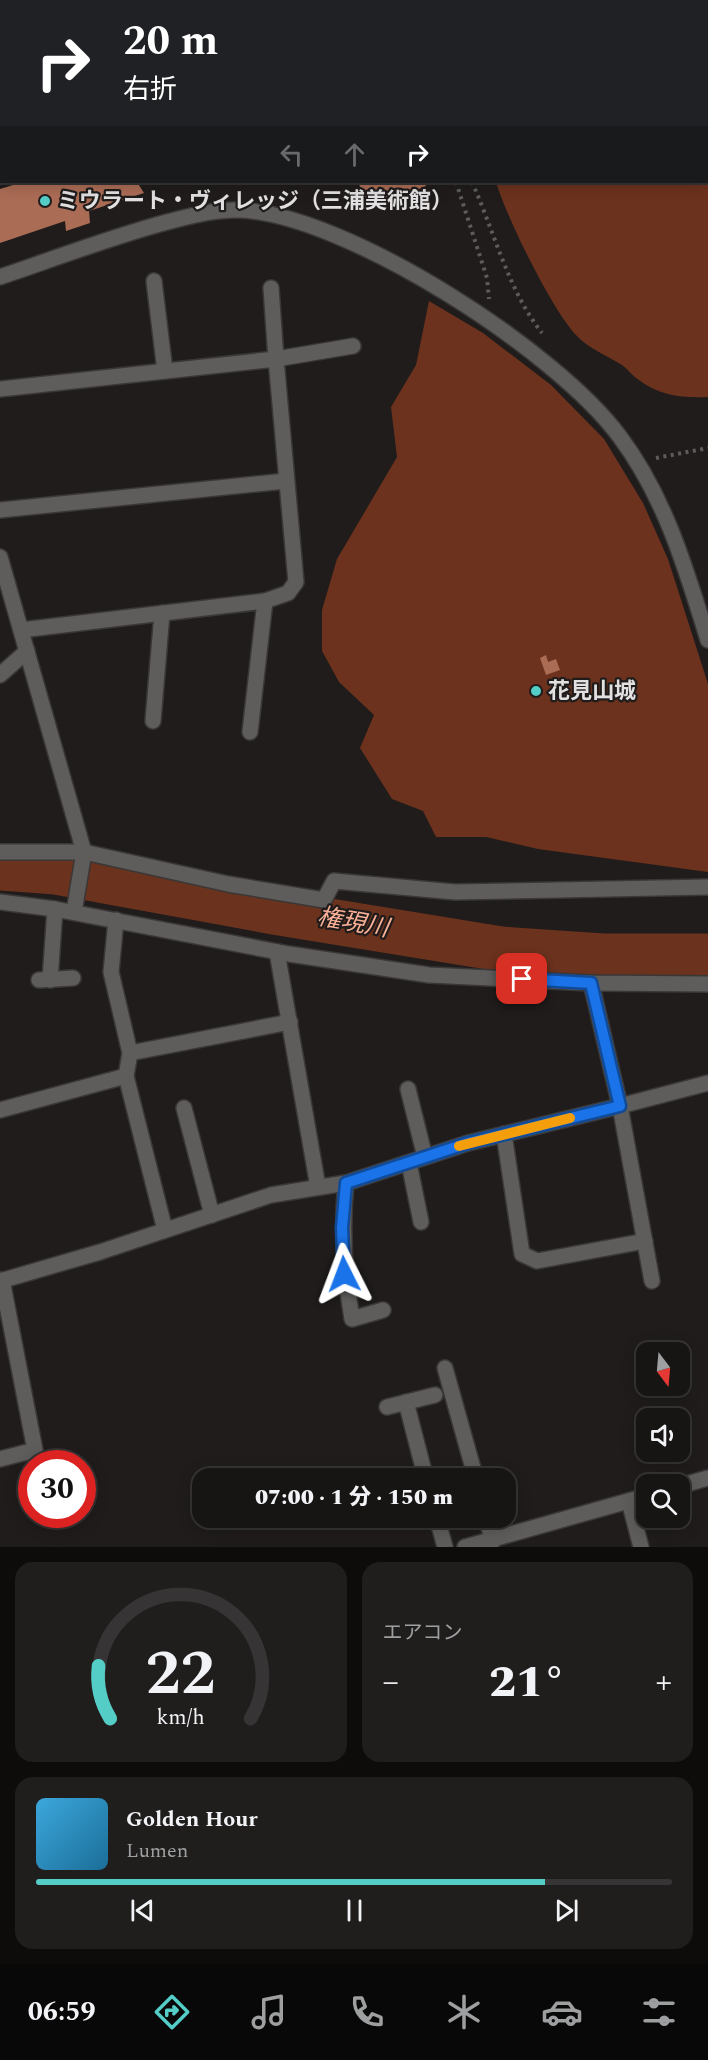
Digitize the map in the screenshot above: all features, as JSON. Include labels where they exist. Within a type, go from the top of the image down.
[{"type":"street","points":[[0,278],[138,230],[204,212],[240,210],[303,222],[364,248],[486,318],[558,375],[620,436],[643,472],[669,525],[681,553],[708,640]]},
{"type":"street","points":[[154,281],[165,371]]},
{"type":"street","points":[[21,630],[265,601],[288,593],[296,582],[271,288]]},
{"type":"street","points":[[0,389],[276,359],[353,346]]},
{"type":"street","points":[[0,510],[286,481]]},
{"type":"street","points":[[0,557],[83,857],[75,905]]},
{"type":"street","points":[[250,732],[265,601]]},
{"type":"street","points":[[153,721],[162,613]]},
{"type":"street","points":[[0,675],[27,651]]},
{"type":"street","points":[[0,852],[83,857],[324,900],[334,881],[455,892],[708,887]]},
{"type":"street","points":[[0,902],[56,909],[75,905],[116,920],[277,952],[429,975],[591,983],[708,984]]},
{"type":"street","points":[[56,909],[45,980],[73,978]]},
{"type":"street","points":[[116,920],[111,972],[130,1053],[126,1076],[165,1230]]},
{"type":"street","points":[[277,952],[318,1187]]},
{"type":"street","points":[[591,983],[620,1106],[652,1281]]},
{"type":"street","points":[[130,1053],[290,1022]]},
{"type":"street","points":[[0,1110],[126,1076]]},
{"type":"street","points":[[0,1458],[35,1450],[1,1280],[271,1195],[346,1183],[425,1156],[504,1134],[708,1083]]},
{"type":"street","points":[[408,1089],[425,1156]]},
{"type":"street","points":[[184,1108],[212,1215]]},
{"type":"street","points":[[504,1134],[522,1254],[537,1261],[645,1241]]},
{"type":"street","points":[[409,1163],[422,1222]]},
{"type":"street","points":[[346,1183],[342,1228],[344,1274],[352,1319],[383,1310]]},
{"type":"street","points":[[445,1368],[473,1468]]},
{"type":"street","points":[[387,1407],[435,1395]]},
{"type":"street","points":[[406,1402],[423,1468]]},
{"type":"street","points":[[690,1483],[708,1478]]},
{"type":"street","points":[[465,1547],[636,1499]]},
{"type":"street","points":[[629,1501],[641,1547]]},
{"type":"street","points":[[440,1528],[445,1547]]},
{"type":"street","points":[[489,1528],[493,1541]]},
{"type":"path","points":[[456,183],[487,278],[489,304],[486,318]]},
{"type":"path","points":[[656,458],[708,448]]},
{"type":"shaded area","points":[[496,183],[708,183],[708,397],[680,396],[655,390],[576,335],[543,285]]},
{"type":"shaded area","points":[[429,301],[483,333],[551,385],[604,439],[643,503],[668,559],[708,684],[708,872],[538,849],[486,837],[436,837],[423,811],[392,799],[360,748],[374,715],[339,682],[322,651],[322,610],[337,559],[397,457],[391,407],[416,365]]},
{"type":"building","points":[[20,183],[138,183],[144,193],[89,211],[90,223],[66,231],[65,221],[0,243],[0,189]]},
{"type":"building","points":[[358,183],[424,183],[426,186],[370,209]]},
{"type":"building","points":[[546,655],[548,662],[556,659],[560,670],[546,675],[540,658]]},
{"type":"waterway","name":"権現川","points":[[0,868],[56,872],[274,912],[501,949],[603,956],[708,956]]},
{"type":"slow traffic","points":[[459,1146],[570,1118]]},
{"type":"place","name":"ミウラート・ヴィレッジ（三浦美術館）","points":[[45,201]]},
{"type":"place","name":"花見山城","points":[[536,691]]},
{"type":"route","points":[[344,1274],[342,1228],[346,1183],[468,1143],[620,1106],[591,983],[522,979]]}]
